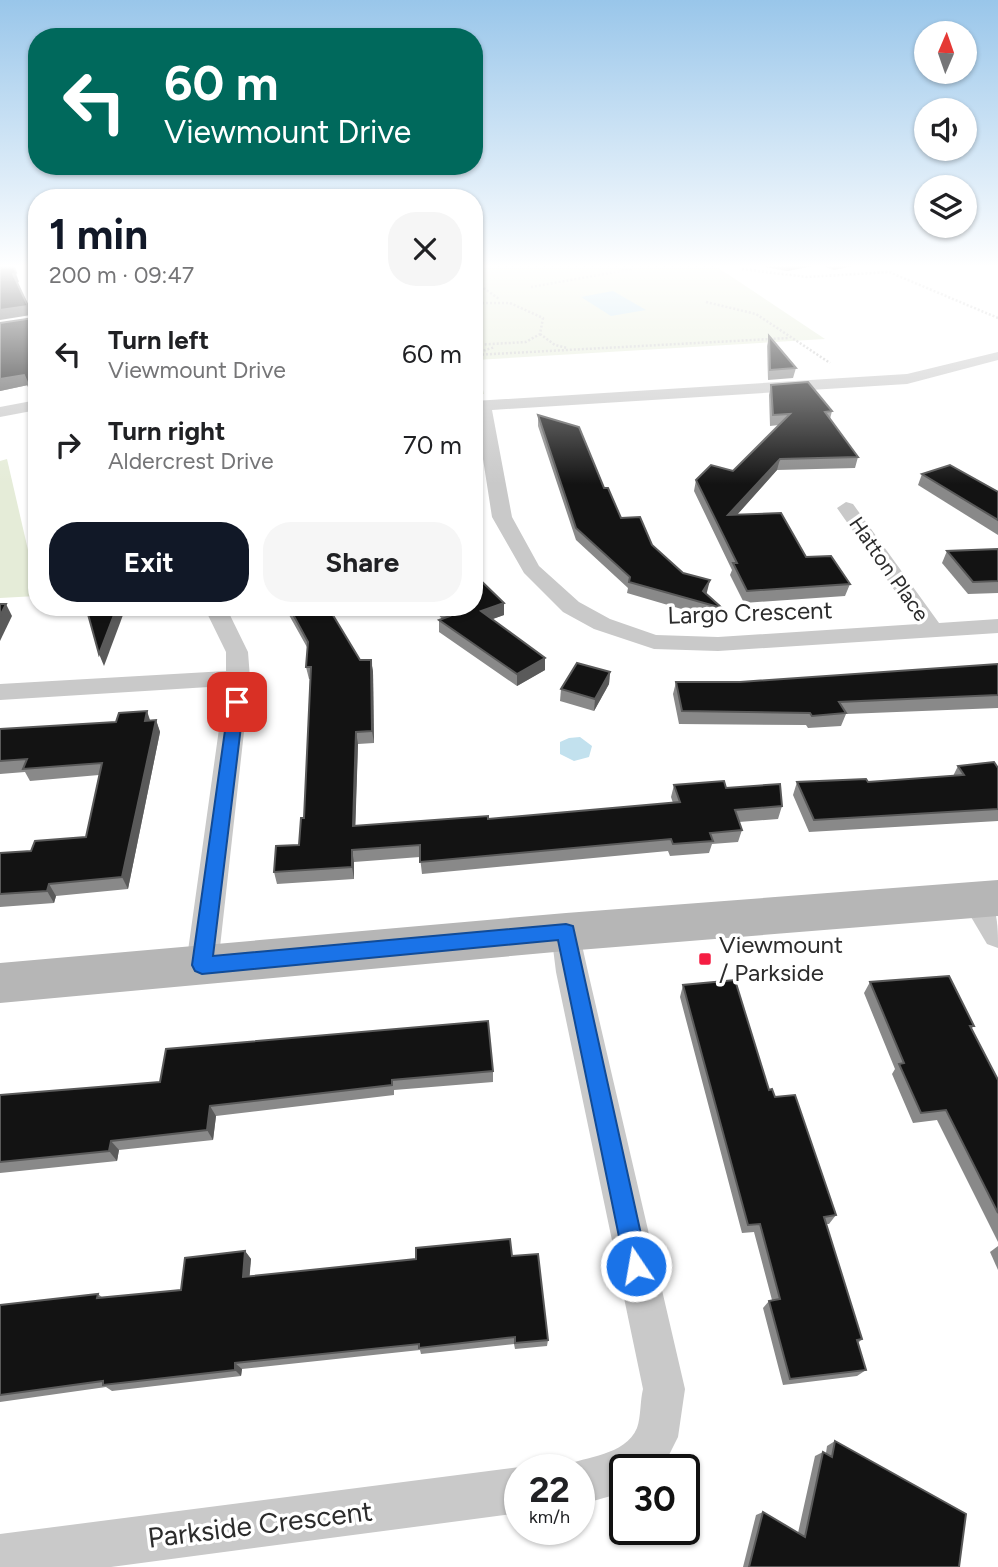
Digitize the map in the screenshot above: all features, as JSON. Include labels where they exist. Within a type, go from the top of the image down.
[{"type":"street","points":[[483,406],[907,379],[998,356]]},
{"type":"street","points":[[0,412],[28,407]]},
{"type":"street","name":"Largo Crescent","points":[[483,425],[502,517],[531,569],[571,607],[602,624],[654,642],[718,644],[998,626]]},
{"type":"street","name":"Hatton Place","points":[[846,508],[933,630]]},
{"type":"street","points":[[202,965],[238,678],[237,652],[219,616]]},
{"type":"street","points":[[0,692],[238,678]]},
{"type":"street","points":[[0,983],[566,932],[991,911]]},
{"type":"street","points":[[566,932],[572,972],[664,1389],[654,1442],[632,1466],[595,1479]]},
{"type":"street","name":"Parkside Crescent","points":[[0,1558],[504,1492]]},
{"type":"path","points":[[483,345],[526,342],[533,338]]},
{"type":"path","points":[[546,338],[555,345],[572,349]]},
{"type":"path","points":[[483,354],[787,338]]},
{"type":"path","points":[[789,338],[860,382]]},
{"type":"path","points":[[483,351],[499,345]]},
{"type":"green space","points":[[483,338],[825,339],[483,360]]},
{"type":"green space","points":[[7,459],[28,550],[28,596],[0,598],[0,461]]},
{"type":"water","points":[[580,737],[592,746],[589,757],[574,761],[560,754],[560,742]]},
{"type":"building","points":[[0,338],[28,338],[28,385],[24,375],[0,379]]},
{"type":"building","points":[[769,338],[796,368],[770,370]]},
{"type":"building","points":[[808,382],[832,411],[825,412],[858,457],[780,459],[728,515],[781,513],[806,557],[831,556],[850,584],[747,591],[733,563],[737,563],[696,480],[711,465],[733,471],[790,414],[773,415],[771,385]]},
{"type":"building","points":[[538,415],[579,427],[604,488],[608,488],[621,518],[640,517],[652,545],[683,573],[710,580],[703,591],[722,608],[629,582],[630,577],[576,528]]},
{"type":"building","points":[[950,465],[998,492],[998,520],[922,474]]},
{"type":"building","points":[[998,549],[998,581],[973,582],[947,551]]},
{"type":"building","points":[[483,583],[504,603],[483,610]]},
{"type":"building","points":[[0,604],[6,604],[0,616]]},
{"type":"building","points":[[483,612],[545,658],[517,674],[439,620],[450,616],[483,616]]},
{"type":"building","points":[[88,616],[114,616],[99,654]]},
{"type":"building","points":[[294,616],[333,616],[360,660],[371,660],[372,731],[356,732],[353,826],[488,816],[488,819],[680,802],[674,785],[724,781],[726,788],[780,784],[782,806],[735,810],[742,830],[710,833],[713,841],[673,844],[671,839],[420,862],[420,845],[352,850],[352,867],[274,872],[276,846],[299,845],[301,818],[304,818],[311,667],[306,667],[308,642]]},
{"type":"building","points":[[577,663],[610,672],[595,699],[561,689]]},
{"type":"building","points":[[998,664],[998,695],[839,702],[846,713],[812,716],[810,713],[682,711],[676,682],[740,682]]},
{"type":"building","points":[[147,711],[145,721],[156,720],[122,877],[49,884],[47,891],[0,894],[0,853],[31,851],[35,841],[86,837],[102,763],[23,769],[27,759],[0,761],[0,729],[116,722],[119,713]]},
{"type":"building","points":[[994,762],[998,768],[998,809],[814,820],[797,782],[866,779],[868,782],[964,775],[958,766]]},
{"type":"building","points":[[949,976],[974,1026],[970,1026],[998,1080],[998,1213],[946,1110],[921,1113],[899,1064],[904,1063],[870,982]]},
{"type":"building","points":[[735,980],[769,1090],[772,1089],[775,1097],[795,1095],[836,1215],[824,1217],[862,1339],[857,1340],[866,1370],[790,1379],[769,1301],[780,1299],[760,1224],[748,1225],[683,985]]},
{"type":"building","points":[[488,1021],[493,1071],[392,1080],[392,1085],[210,1106],[207,1130],[111,1141],[109,1151],[0,1162],[0,1095],[160,1082],[166,1049]]},
{"type":"building","points":[[510,1239],[512,1256],[538,1254],[548,1340],[515,1343],[515,1337],[419,1348],[419,1344],[235,1363],[235,1370],[103,1385],[103,1381],[0,1395],[0,1305],[98,1294],[97,1298],[181,1290],[185,1258],[245,1251],[243,1277],[416,1259],[416,1248]]},
{"type":"building","points":[[835,1441],[966,1514],[959,1567],[749,1567],[763,1512],[805,1537],[823,1452],[832,1457]]},
{"type":"place","name":"Viewmount / Parkside","points":[[705,959]]},
{"type":"route","points":[[237,702],[202,965],[566,932],[572,972],[636,1266]]}]
